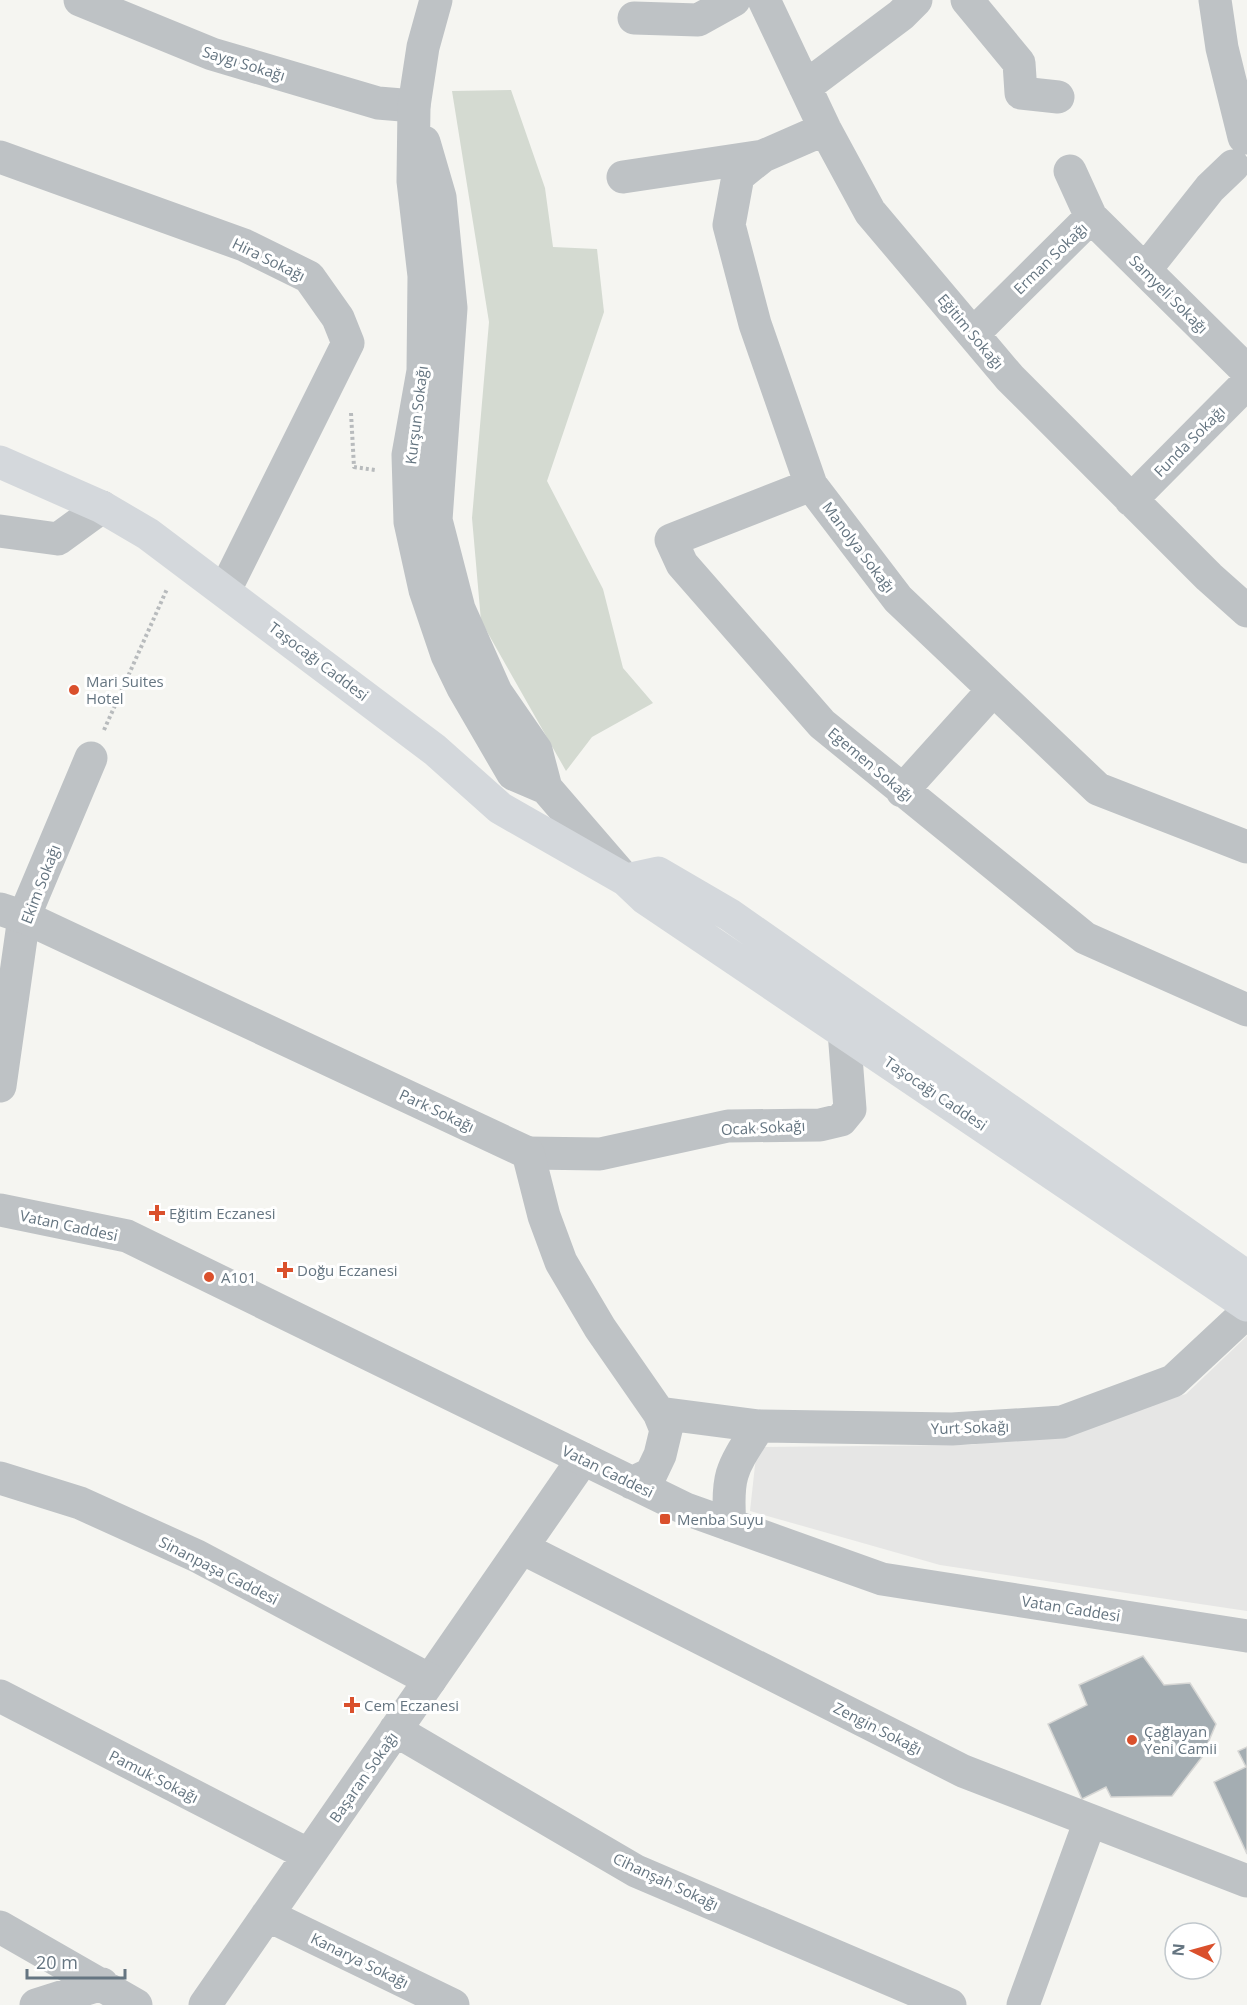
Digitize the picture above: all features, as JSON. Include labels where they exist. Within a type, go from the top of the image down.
[{"type":"main road","name":"Taşocağı Caddesi","points":[[0,462],[102,507],[148,534],[435,750],[500,808],[626,880],[658,873],[730,915],[852,1018],[1247,1305]]},
{"type":"main road","name":"Taşocağı Caddesi","points":[[852,1018],[1247,1277]]},
{"type":"street","name":"Saygı Sokağı","points":[[80,0],[212,54],[378,103],[414,106]]},
{"type":"street","name":"Kurşun Sokağı","points":[[436,0],[423,47],[414,106],[412,181],[424,276],[423,371],[408,455],[410,522],[425,590],[447,655],[462,688],[513,774],[546,788],[626,880]]},
{"type":"street","points":[[634,18],[698,20],[734,0]]},
{"type":"street","name":"Eğitim Sokağı","points":[[764,0],[825,129],[870,212],[1010,378],[1209,577],[1247,611]]},
{"type":"street","points":[[805,87],[901,15],[916,0]]},
{"type":"street","points":[[967,0],[1019,63],[1021,93],[1058,97]]},
{"type":"street","points":[[1145,270],[1241,147],[1234,46],[1215,0]]},
{"type":"street","name":"Manolya Sokağı","points":[[825,129],[763,156],[738,176],[729,225],[755,324],[811,485],[898,599],[1098,789],[1247,847]]},
{"type":"street","points":[[623,177],[763,156]]},
{"type":"street","name":"Hira Sokağı","points":[[0,157],[244,245],[309,277],[338,318],[348,343],[225,590]]},
{"type":"street","name":"Erman Sokağı","points":[[973,333],[1091,217],[1070,171]]},
{"type":"street","name":"Samyeli Sokağı","points":[[1091,217],[1247,371]]},
{"type":"street","name":"Funda Sokağı","points":[[1131,500],[1247,383]]},
{"type":"street","name":"Egemen Sokağı","points":[[811,485],[671,540],[682,564],[822,724],[1085,938],[1247,1010]]},
{"type":"street","points":[[0,531],[58,538],[102,507]]},
{"type":"street","points":[[902,791],[993,690]]},
{"type":"street","name":"Ekim Sokağı","points":[[0,1086],[12,913],[91,758]]},
{"type":"street","name":"Park Sokağı","points":[[12,913],[528,1153]]},
{"type":"street","name":"Ocak Sokağı","points":[[528,1153],[600,1154],[728,1126],[820,1125],[841,1120],[850,1109],[852,1018]]},
{"type":"street","points":[[528,1153],[544,1216],[561,1262],[600,1328],[659,1413],[666,1430],[660,1455],[651,1474],[632,1483]]},
{"type":"street","name":"Vatan Caddesi","points":[[0,1210],[127,1236],[686,1509],[882,1579],[1247,1636]]},
{"type":"street","name":"Yurt Sokağı","points":[[659,1413],[759,1426],[952,1430],[1062,1422],[1173,1381],[1247,1312]]},
{"type":"street","points":[[730,1525],[727,1488],[735,1463],[759,1426]]},
{"type":"street","name":"Başaran Sokağı","points":[[205,2005],[583,1460]]},
{"type":"street","name":"Sinanpaşa Caddesi","points":[[0,1478],[80,1503],[197,1556],[430,1680]]},
{"type":"street","name":"Zengin Sokağı","points":[[522,1548],[963,1771],[1247,1881]]},
{"type":"street","name":"Pamuk Sokağı","points":[[0,1696],[309,1855]]},
{"type":"street","name":"Cihanşah Sokağı","points":[[395,1730],[636,1871],[931,2001]]},
{"type":"street","points":[[1023,2005],[1090,1821]]},
{"type":"street","name":"Kanarya Sokağı","points":[[267,1915],[453,2005]]},
{"type":"street","points":[[0,1927],[136,2005]]},
{"type":"street","points":[[36,2005],[102,1984]]},
{"type":"path","points":[[354,467],[376,470]]},
{"type":"path","points":[[91,758],[181,559]]},
{"type":"shaded area","points":[[511,90],[545,188],[553,247],[597,249],[604,312],[547,481],[603,589],[623,668],[653,703],[592,737],[566,771],[481,621],[472,518],[489,322],[452,91]]},
{"type":"shaded area","points":[[1247,1336],[1247,1611],[940,1565],[750,1511],[757,1447],[972,1445],[1113,1416],[1186,1394]]},
{"type":"building","name":"Çağlayan Yeni Camii","points":[[1143,1656],[1164,1685],[1190,1683],[1216,1724],[1202,1757],[1172,1796],[1111,1797],[1106,1787],[1082,1799],[1048,1724],[1087,1705],[1079,1685]]},
{"type":"building","points":[[1247,1747],[1247,1854],[1214,1782],[1246,1767],[1238,1751]]},
{"type":"place","name":"Mari Suites Hotel","points":[[74,690]]},
{"type":"place","name":"Eğitim Eczanesi","points":[[157,1213]]},
{"type":"place","name":"Doğu Eczanesi","points":[[285,1270]]},
{"type":"place","name":"A101","points":[[209,1277]]},
{"type":"place","name":"Menba Suyu","points":[[665,1519]]},
{"type":"place","name":"Cem Eczanesi","points":[[352,1705]]},
{"type":"place","name":"Çağlayan Yeni Camii","points":[[1132,1740]]}]
